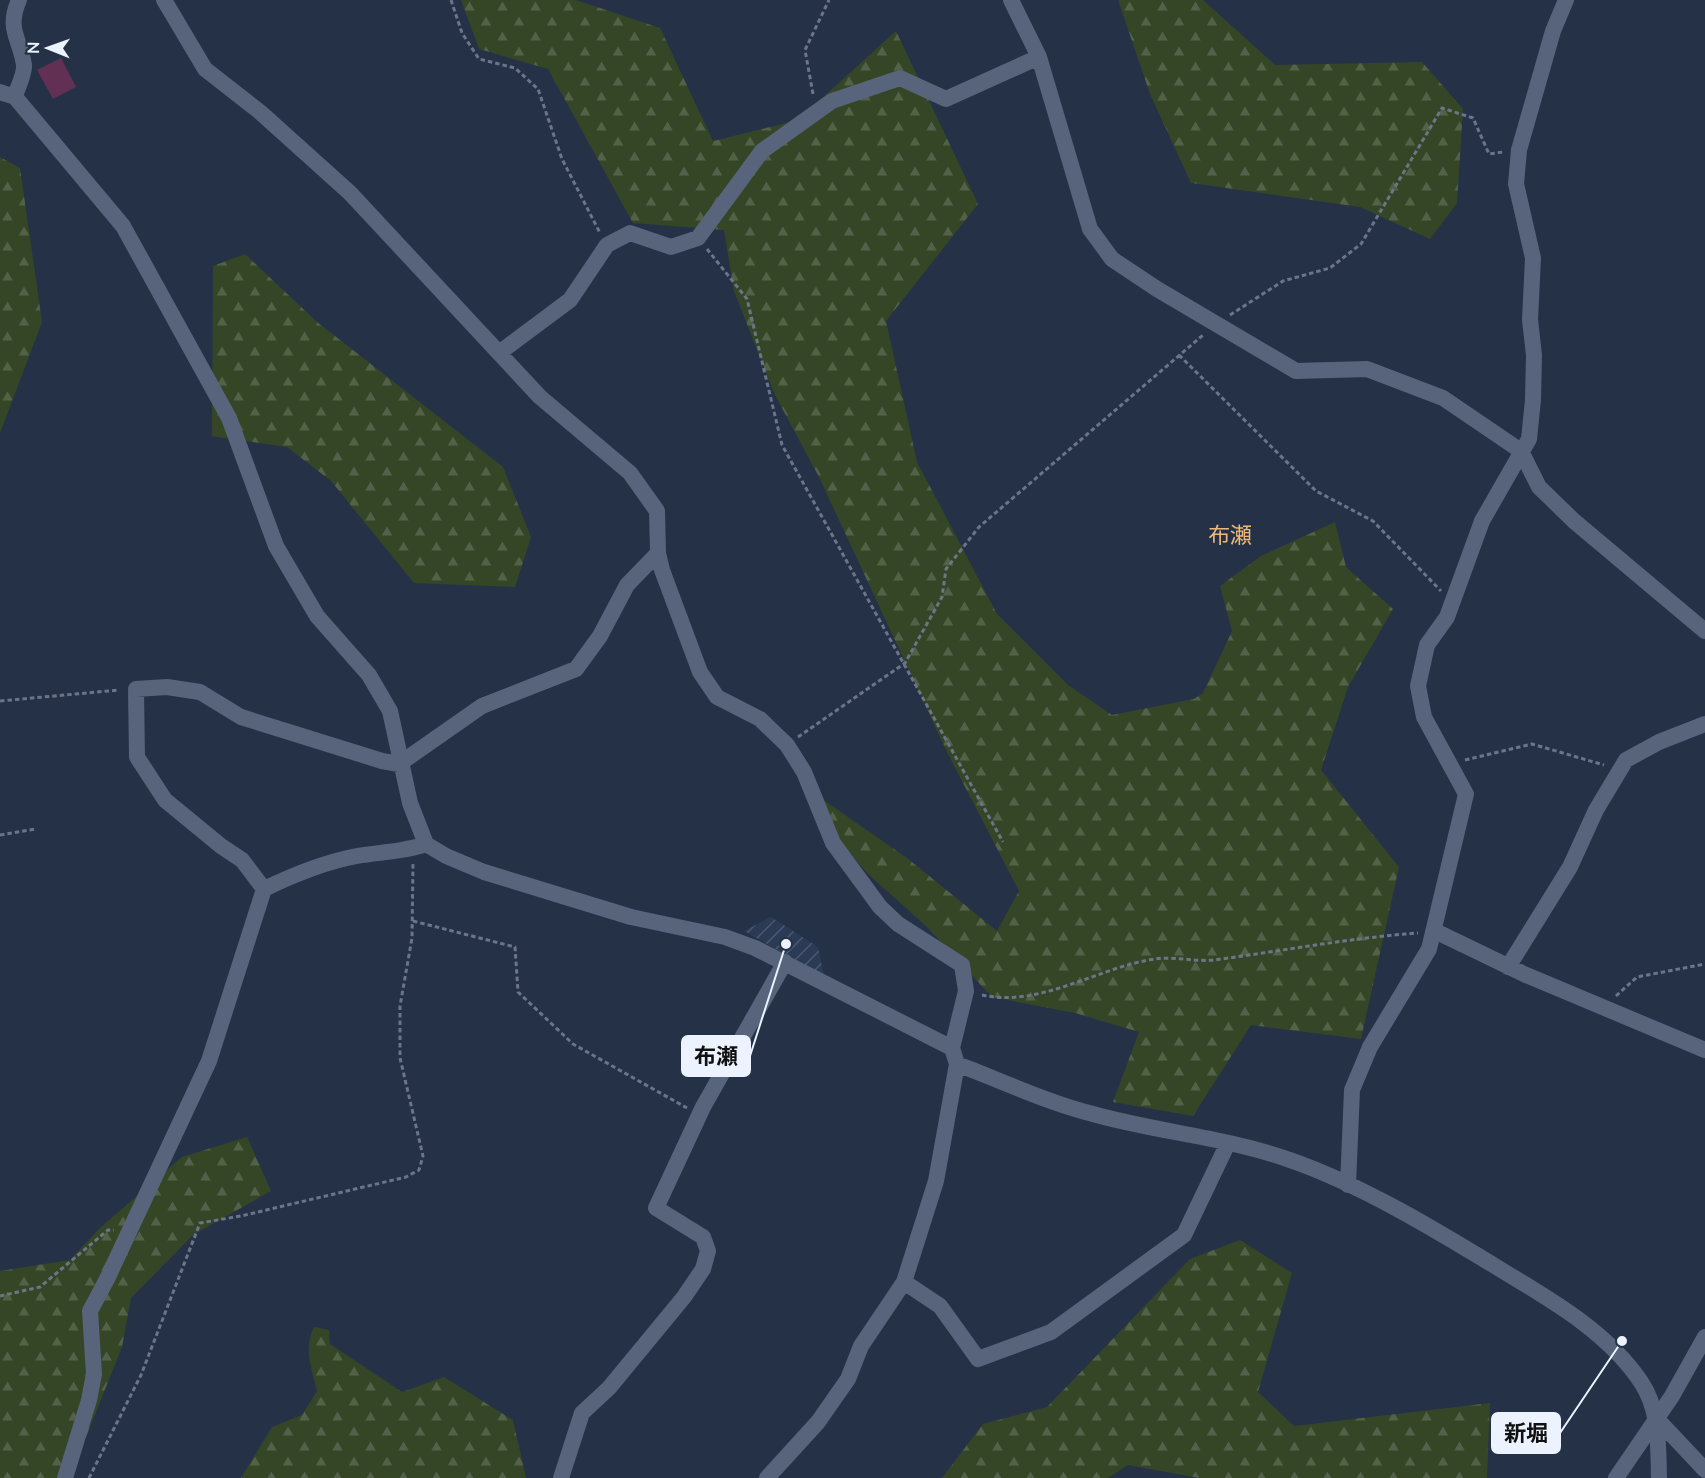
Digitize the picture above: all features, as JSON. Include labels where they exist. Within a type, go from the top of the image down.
[{"type":"street","points":[[19,0],[12,14],[13,35],[24,67],[7,95],[123,226],[229,418],[276,546],[317,616],[369,675],[390,711],[399,764],[419,847]]},
{"type":"street","points":[[164,0],[205,69],[260,112],[350,193],[540,397],[630,473],[657,511],[658,553],[662,570],[700,672],[717,697],[760,719],[787,745],[804,772],[833,843],[880,907],[898,924],[962,965],[966,992],[954,1056],[936,1181],[904,1282],[861,1346],[848,1379],[824,1413],[767,1478]]},
{"type":"street","points":[[1011,0],[1039,57],[1090,229],[1112,259],[1296,371],[1367,369],[1443,398],[1521,451],[1539,487],[1574,521],[1705,632]]},
{"type":"street","points":[[1348,1185],[1352,1090],[1370,1047],[1429,949],[1466,794],[1424,717],[1418,686],[1427,645],[1447,617],[1482,521],[1529,439],[1534,355],[1530,320],[1533,258],[1516,184],[1519,150],[1552,32],[1566,0]]},
{"type":"street","points":[[499,353],[570,300],[607,245],[630,233],[670,247],[698,238],[762,151],[832,101],[900,78],[946,99],[1039,57]]},
{"type":"street","points":[[399,764],[482,706],[576,669],[600,636],[627,585],[658,553]]},
{"type":"street","points":[[264,889],[242,860],[221,846],[165,800],[137,757],[136,689],[167,687],[200,693],[241,717],[399,764]]},
{"type":"street","points":[[1508,967],[1569,867],[1596,810],[1626,760],[1659,742],[1705,724]]},
{"type":"street","points":[[65,1478],[89,1400],[94,1374],[90,1311],[208,1061],[264,889],[298,873],[355,856],[419,847],[484,872],[631,917],[724,937],[785,962],[954,1056],[1091,1114],[1228,1143],[1288,1159],[1348,1185],[1462,1246],[1545,1296],[1591,1328],[1641,1382],[1656,1418],[1659,1478]]},
{"type":"street","points":[[1435,931],[1508,967],[1705,1050]]},
{"type":"street","points":[[561,1478],[582,1413],[609,1388],[684,1297],[703,1269],[708,1251],[703,1237],[656,1208],[699,1115],[785,962]]},
{"type":"street","points":[[904,1282],[940,1306],[978,1359],[1051,1332],[1184,1235],[1228,1143]]},
{"type":"street","points":[[1616,1478],[1705,1337]]},
{"type":"street","points":[[1656,1418],[1705,1470]]},
{"type":"path","points":[[451,0],[462,33],[479,59],[515,68],[538,90],[561,159],[607,245]]},
{"type":"path","points":[[816,112],[806,50],[829,0]]},
{"type":"path","points":[[787,745],[904,663],[942,597],[946,569],[979,527],[1216,324],[1283,281],[1330,268],[1361,244],[1442,108],[1473,118],[1489,154],[1519,150]]},
{"type":"path","points":[[698,238],[747,299],[782,444],[1003,842]]},
{"type":"path","points":[[1179,355],[1316,491],[1372,521],[1452,603]]},
{"type":"path","points":[[0,700],[136,689]]},
{"type":"path","points":[[1449,764],[1532,744],[1620,769]]},
{"type":"path","points":[[0,835],[36,829]]},
{"type":"path","points":[[89,1478],[141,1375],[200,1223],[241,1216],[406,1177],[419,1170],[423,1156],[400,1058],[400,1006],[412,938],[419,847]]},
{"type":"path","points":[[412,921],[515,947],[518,992],[573,1044],[699,1115]]},
{"type":"path","points":[[966,992],[999,999],[1045,992],[1155,959],[1212,960],[1359,937],[1435,931]]},
{"type":"path","points":[[1604,1007],[1637,978],[1705,964]]},
{"type":"path","points":[[0,1296],[40,1287],[108,1230],[127,1232]]},
{"type":"shaded area","points":[[771,917],[818,947],[824,976],[744,931]]},
{"type":"green space","points":[[461,0],[576,0],[660,28],[713,141],[798,120],[896,31],[978,204],[886,321],[917,462],[997,614],[1068,685],[1112,715],[1194,699],[1203,693],[1232,631],[1220,586],[1261,556],[1335,522],[1346,567],[1393,609],[1348,687],[1321,770],[1399,867],[1361,1039],[1251,1025],[1193,1116],[1113,1102],[1139,1032],[1075,1013],[992,997],[927,927],[866,872],[814,809],[822,799],[907,858],[997,931],[1019,891],[947,752],[819,477],[774,393],[734,291],[724,230],[633,223],[548,69],[479,49]]},
{"type":"green space","points":[[1118,0],[1203,0],[1275,65],[1422,62],[1463,109],[1457,203],[1430,239],[1360,207],[1191,183],[1150,94]]},
{"type":"green space","points":[[0,157],[20,168],[42,322],[0,433]]},
{"type":"green space","points":[[245,254],[317,322],[503,467],[531,537],[515,587],[414,583],[331,481],[287,447],[212,436],[213,266]]},
{"type":"green space","points":[[247,1137],[271,1191],[193,1235],[131,1298],[122,1347],[86,1437],[66,1478],[0,1478],[0,1271],[70,1260],[100,1228],[182,1157]]},
{"type":"green space","points":[[1240,1240],[1292,1273],[1258,1392],[1294,1426],[1490,1403],[1487,1478],[1199,1478],[1128,1465],[1108,1478],[942,1478],[983,1424],[1047,1407],[1190,1259]]},
{"type":"green space","points":[[314,1327],[329,1330],[330,1344],[402,1392],[444,1377],[513,1420],[526,1478],[241,1478],[272,1427],[302,1415],[317,1391],[309,1351]]},
{"type":"building","points":[[61,58],[76,87],[53,99],[37,70]]},
{"type":"place","name":"布瀬","points":[[786,944]]},
{"type":"place","name":"新堀","points":[[1622,1341]]},
{"type":"district","name":"布瀬","points":[[1230,534]]}]
